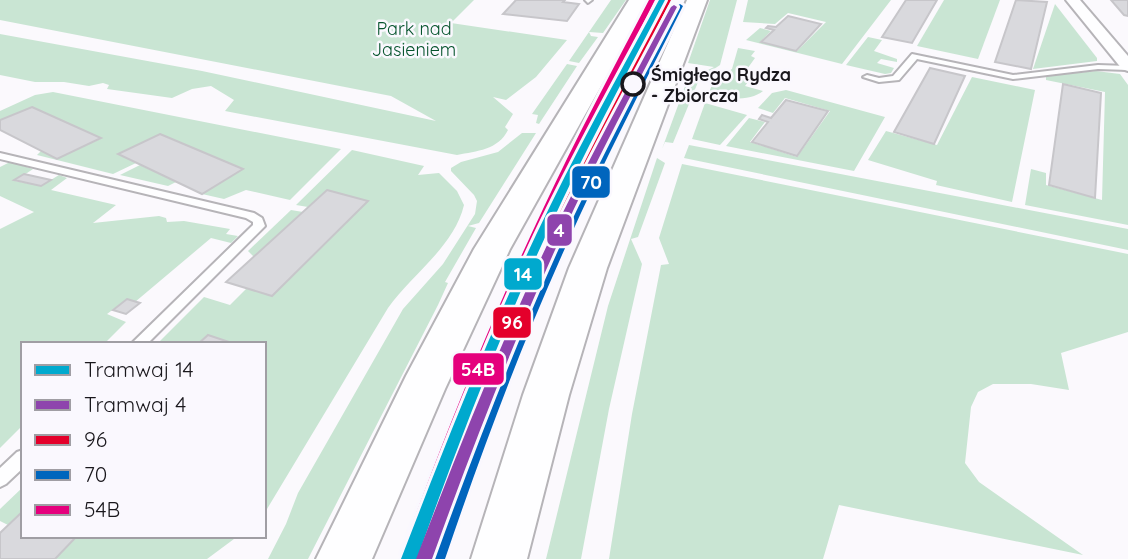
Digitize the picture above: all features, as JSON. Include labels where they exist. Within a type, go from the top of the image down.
[{"type":"main road","points":[[344,559],[468,295],[548,150],[639,0]]},
{"type":"main road","points":[[499,559],[567,327],[629,164],[697,0]]},
{"type":"street","points":[[1073,0],[1128,67]]},
{"type":"lane","points":[[422,559],[477,412],[542,254],[668,0]]},
{"type":"lane","points":[[867,77],[886,80],[896,78],[915,56],[1013,76],[1098,67],[1128,67]]},
{"type":"lane","points":[[0,156],[250,215],[258,220],[259,226],[140,342]]},
{"type":"lane","points":[[0,479],[21,459]]},
{"type":"green space","name":"Park nad Jasieniem","points":[[0,0],[474,0],[451,23],[567,40],[536,77],[506,100],[493,97],[513,114],[505,127],[508,130],[504,137],[493,146],[457,155],[225,111],[234,100],[211,86],[192,89],[172,98],[107,89],[109,85],[103,83],[89,86],[64,82],[35,82],[0,75],[0,34],[202,71],[436,121],[391,96],[0,20]]},
{"type":"green space","points":[[611,0],[626,0],[603,33],[589,32],[591,36],[598,37],[579,63],[569,61]]},
{"type":"green space","points":[[710,0],[737,0],[720,65],[699,79],[688,78],[689,72],[702,73],[714,67],[688,63]]},
{"type":"green space","points":[[748,0],[891,0],[842,64],[746,40],[760,28],[771,31],[760,42],[797,51],[826,22],[788,13],[775,24],[743,22]]},
{"type":"green space","points":[[944,0],[1000,0],[978,59],[917,46]]},
{"type":"green space","points":[[1055,4],[1097,58],[1097,61],[1033,69]]},
{"type":"green space","points":[[868,37],[882,40],[874,51],[897,59],[897,62],[881,59],[877,63],[894,68],[891,73],[846,65]]},
{"type":"green space","points":[[738,48],[755,51],[751,56],[755,58],[742,76],[751,78],[745,86],[763,91],[744,98],[708,95],[714,80],[732,69]]},
{"type":"green space","points":[[567,64],[577,66],[539,124],[536,123],[538,115],[532,114]]},
{"type":"green space","points":[[1096,71],[1120,74],[1128,85],[1128,225],[1025,205],[1031,169],[1046,173],[1046,185],[1102,200],[1105,92],[1046,80],[1046,76]]},
{"type":"green space","points":[[972,77],[1035,90],[1012,202],[936,185],[937,181],[868,160],[886,131],[937,145]]},
{"type":"green space","points":[[687,81],[698,82],[673,143],[665,142],[662,149]]},
{"type":"green space","points":[[786,90],[885,117],[854,171],[726,146],[749,118],[765,122],[750,142],[797,157],[830,111],[785,98],[773,113],[758,108],[772,93]]},
{"type":"green space","points":[[53,92],[341,149],[290,200],[246,190],[224,199],[202,194],[242,169],[160,134],[119,154],[136,163],[113,174],[37,155],[41,151],[57,159],[100,139],[0,120],[0,111],[35,95]]},
{"type":"green space","points":[[705,103],[747,115],[720,145],[692,139]]},
{"type":"green space","points":[[522,133],[536,133],[479,223],[468,226],[476,228],[445,282],[448,283],[438,305],[308,559],[268,559],[298,493],[403,309],[443,264],[475,214],[477,201],[474,195],[451,168],[461,162],[498,152]]},
{"type":"green space","points":[[689,145],[1128,229],[1128,250],[684,158]]},
{"type":"green space","points":[[352,150],[424,166],[418,175],[439,173],[457,191],[464,205],[459,220],[442,247],[388,308],[266,511],[266,342],[229,342],[208,335],[200,342],[159,342],[204,297],[230,305],[247,288],[367,201],[327,190],[308,207],[296,205]]},
{"type":"green space","points":[[657,158],[665,163],[638,237],[631,239],[642,264],[609,409],[581,559],[546,559],[608,306]]},
{"type":"green space","points":[[10,162],[33,169],[15,181],[41,186],[59,175],[67,178],[51,190],[116,205],[93,223],[159,216],[166,218],[167,222],[184,221],[230,229],[226,234],[238,236],[231,243],[211,238],[135,302],[127,299],[107,314],[126,322],[106,342],[21,342],[21,427],[0,448],[0,229],[34,212],[0,196],[0,167]]},
{"type":"green space","points":[[682,164],[1128,254],[1128,332],[1061,353],[1069,390],[1031,384],[993,384],[978,392],[971,407],[965,463],[979,482],[1083,555],[839,505],[823,559],[609,559],[632,414],[661,265],[669,264],[659,238]]},
{"type":"green space","points":[[140,165],[176,182],[168,186],[120,175]]},
{"type":"green space","points":[[291,210],[303,212],[254,257],[248,251]]},
{"type":"green space","points":[[21,489],[21,513],[8,525],[0,521],[0,509]]},
{"type":"green space","points":[[75,538],[235,538],[207,559],[55,559]]},
{"type":"building","points":[[516,0],[565,0],[563,2],[579,4],[567,21],[503,14]]},
{"type":"building","points":[[906,0],[937,0],[912,43],[882,37]]},
{"type":"building","points":[[1016,0],[1047,2],[1031,69],[995,62]]},
{"type":"building","points":[[1111,0],[1128,0],[1128,16],[1124,15]]},
{"type":"building","points":[[788,16],[821,24],[796,51],[761,42],[774,30],[766,28],[768,26],[776,27]]},
{"type":"building","points":[[930,68],[965,76],[934,144],[894,132]]},
{"type":"building","points":[[1063,84],[1101,93],[1095,198],[1049,185]]},
{"type":"building","points":[[786,100],[828,111],[797,156],[752,142],[768,122],[759,119],[762,115],[771,118]]},
{"type":"building","points":[[32,107],[101,138],[57,159],[0,130],[0,120]]},
{"type":"building","points":[[160,134],[243,169],[202,194],[118,154]]},
{"type":"building","points":[[24,174],[51,180],[41,186],[14,180]]},
{"type":"building","points":[[327,190],[368,201],[272,296],[226,282]]},
{"type":"building","points":[[127,299],[140,303],[126,314],[113,310]]},
{"type":"building","points":[[208,335],[229,342],[200,342]]},
{"type":"building","points":[[21,513],[21,538],[75,538],[55,559],[0,559],[0,533]]},
{"type":"tram line","name":"14","points":[[409,559],[471,396],[523,275],[570,176],[662,0]]},
{"type":"tram line","name":"4","points":[[424,559],[486,398],[537,278],[613,122],[674,7]]},
{"type":"transit line","name":"54B","points":[[409,554],[468,394],[517,277],[562,178],[652,0]]},
{"type":"transit line","name":"96","points":[[422,559],[481,400],[530,282],[561,212],[668,0]]},
{"type":"transit line","name":"70","points":[[437,559],[495,402],[543,286],[589,187],[680,6]]},
{"type":"place","name":"Śmigłego Rydza - Zbiorcza","points":[[633,84]]}]
